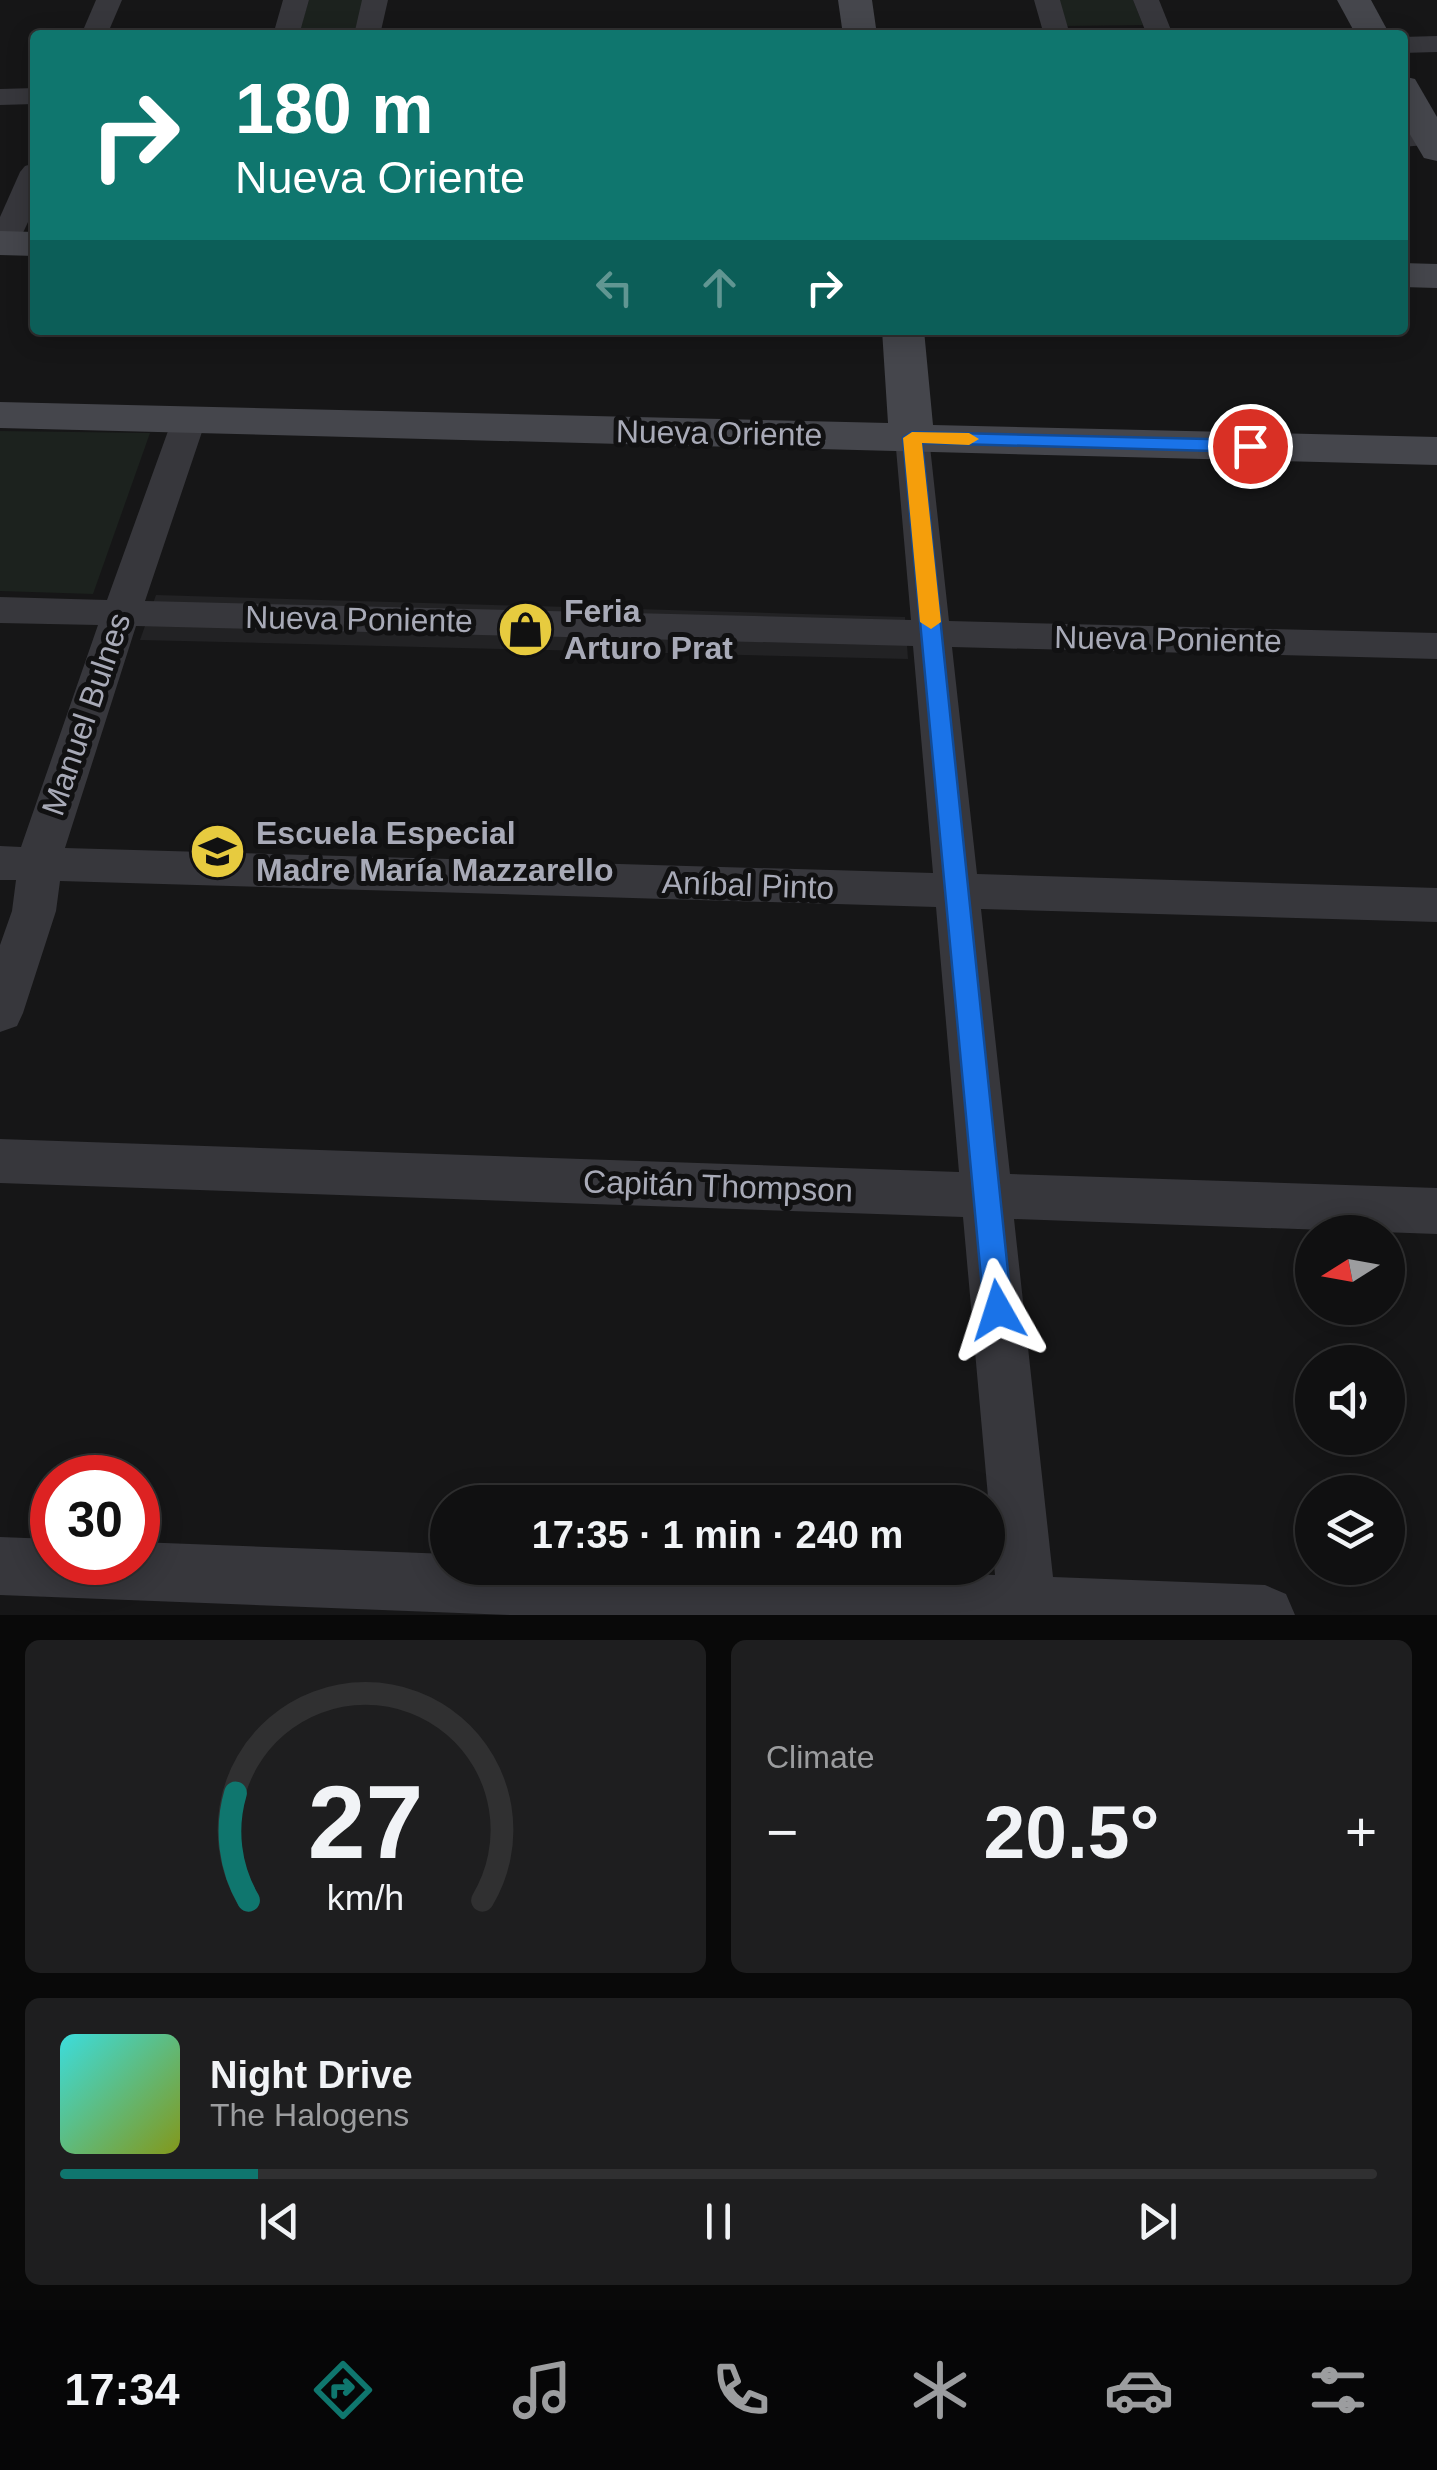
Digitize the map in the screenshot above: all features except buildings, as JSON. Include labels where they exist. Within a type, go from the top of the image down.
[{"type":"main road","points":[[854,0],[859,30]]},
{"type":"main road","points":[[1354,0],[1370,30]]},
{"type":"main road","points":[[1408,103],[1423,142]]},
{"type":"main road","points":[[1408,275],[1437,276]]},
{"type":"main road","points":[[902,335],[912,438]]},
{"type":"main road","name":"Nueva Oriente","points":[[0,415],[1437,450]]},
{"type":"street","points":[[96,30],[110,0]]},
{"type":"street","points":[[287,30],[296,0]]},
{"type":"street","points":[[368,30],[375,0]]},
{"type":"street","points":[[1047,0],[1056,30]]},
{"type":"street","points":[[1146,0],[1158,30]]},
{"type":"street","points":[[1408,44],[1437,44]]},
{"type":"street","points":[[0,96],[30,96]]},
{"type":"street","points":[[13,243],[30,188]]},
{"type":"street","name":"Manuel Bulnes","points":[[0,1013],[34,911],[20,864],[44,832],[189,420]]},
{"type":"street","points":[[912,438],[1027,1610]]},
{"type":"street","name":"Nueva Poniente","points":[[0,610],[1437,646]]},
{"type":"street","name":"Aníbal Pinto","points":[[20,864],[1437,905]]},
{"type":"street","name":"Capitán Thompson","points":[[0,1161],[1437,1211]]},
{"type":"street","points":[[0,1566],[1027,1610],[1265,1615]]},
{"type":"shaded area","points":[[309,0],[371,0],[364,30],[300,30]]},
{"type":"shaded area","points":[[1056,0],[1133,0],[1143,25],[1064,26]]},
{"type":"shaded area","points":[[0,431],[150,433],[93,594],[0,591]]},
{"type":"shaded area","name":"Feria Arturo Prat","points":[[156,595],[905,617],[908,659],[140,640]]},
{"type":"slow traffic","points":[[931,622],[912,438],[969,439]]},
{"type":"place","name":"Feria Arturo Prat","points":[[525,629]]},
{"type":"place","name":"Escuela Especial Madre María Mazzarello","points":[[217,851]]},
{"type":"route","points":[[998,1310],[912,438],[1250,446]]}]
